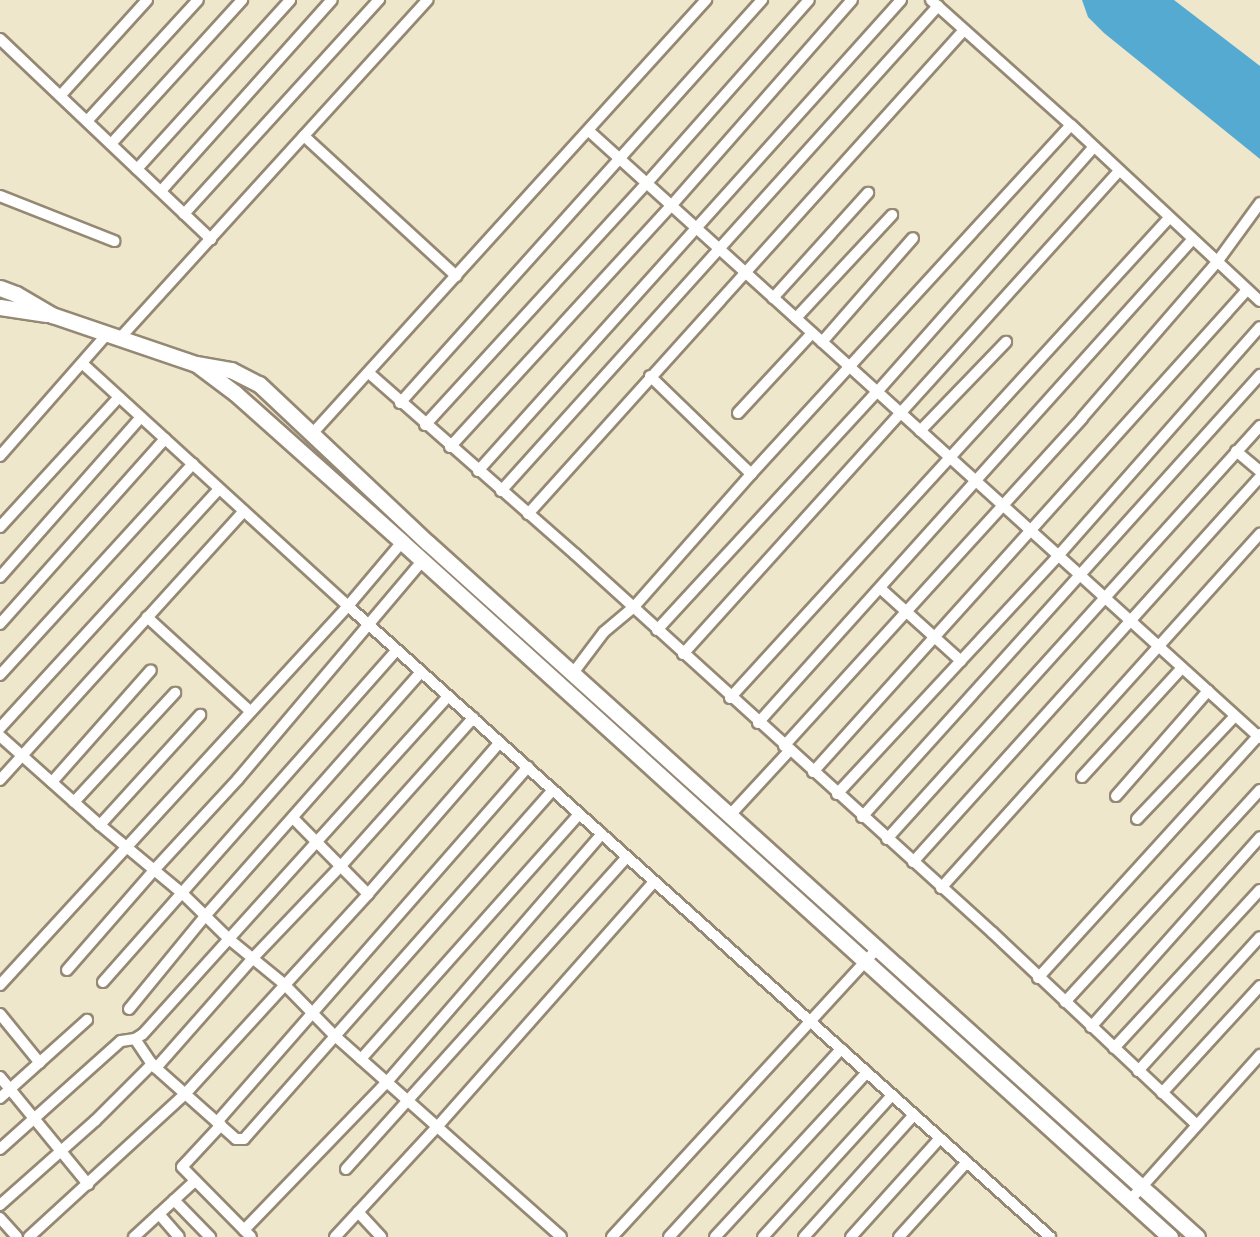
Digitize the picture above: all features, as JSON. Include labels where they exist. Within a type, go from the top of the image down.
[{"type":"street","points":[[60,95],[147,0]]},
{"type":"street","points":[[87,121],[198,0]]},
{"type":"street","points":[[111,144],[242,0]]},
{"type":"street","points":[[137,169],[290,0]]},
{"type":"street","points":[[161,192],[332,0]]},
{"type":"street","points":[[184,214],[379,0]]},
{"type":"street","points":[[0,456],[83,364],[211,239],[428,0]]},
{"type":"street","points":[[311,435],[706,0]]},
{"type":"street","points":[[400,403],[621,160],[762,0]]},
{"type":"street","points":[[425,425],[647,183],[809,0]]},
{"type":"street","points":[[450,447],[671,206],[852,0]]},
{"type":"street","points":[[478,471],[901,0]]},
{"type":"street","points":[[501,491],[720,249],[934,3],[1071,125],[1260,301]]},
{"type":"street","points":[[528,514],[650,376],[747,274],[964,30]]},
{"type":"street","points":[[0,39],[211,239]]},
{"type":"street","points":[[573,673],[604,632],[633,608],[751,474],[1071,125]]},
{"type":"street","points":[[589,131],[1259,736],[1038,978]]},
{"type":"street","points":[[304,136],[456,276]]},
{"type":"street","points":[[657,630],[877,392],[1094,147]]},
{"type":"street","points":[[683,654],[1119,171]]},
{"type":"street","points":[[773,298],[868,193]]},
{"type":"street","points":[[0,196],[114,241]]},
{"type":"street","points":[[730,814],[1217,262],[1260,203]]},
{"type":"street","points":[[796,318],[892,214]]},
{"type":"street","points":[[730,698],[1170,218]]},
{"type":"street","points":[[822,342],[913,238]]},
{"type":"street","points":[[758,723],[1192,240]]},
{"type":"street","points":[[0,288],[16,294],[52,315]]},
{"type":"street","points":[[813,772],[1247,290]]},
{"type":"street","points":[[0,307],[52,315],[196,364],[231,370],[259,384],[311,435],[1197,1237]]},
{"type":"street","points":[[837,794],[1058,556],[1260,327]]},
{"type":"street","points":[[738,413],[812,333]]},
{"type":"street","points":[[920,431],[1006,342]]},
{"type":"street","points":[[83,364],[370,626],[1050,1237]]},
{"type":"street","points":[[196,364],[244,401],[423,560],[1170,1237]]},
{"type":"street","points":[[369,373],[942,888],[1197,1125]]},
{"type":"street","points":[[862,817],[1260,375]]},
{"type":"street","points":[[650,376],[751,474]]},
{"type":"street","points":[[0,527],[119,397]]},
{"type":"street","points":[[0,577],[141,417]]},
{"type":"street","points":[[887,839],[1103,597],[1260,426]]},
{"type":"street","points":[[0,624],[165,439]]},
{"type":"street","points":[[1236,452],[1260,471]]},
{"type":"street","points":[[0,675],[193,464]]},
{"type":"street","points":[[913,862],[1260,477]]},
{"type":"street","points":[[0,728],[219,489]]},
{"type":"street","points":[[0,780],[244,512]]},
{"type":"street","points":[[942,888],[1260,534]]},
{"type":"street","points":[[0,985],[348,606],[402,542]]},
{"type":"street","points":[[67,970],[154,869],[238,779],[370,626],[423,560]]},
{"type":"street","points":[[880,588],[961,661]]},
{"type":"street","points":[[147,617],[250,711]]},
{"type":"street","points":[[103,982],[397,650]]},
{"type":"street","points":[[1082,777],[1182,668]]},
{"type":"street","points":[[52,782],[151,670]]},
{"type":"street","points":[[129,1009],[206,915],[422,672]]},
{"type":"street","points":[[1116,796],[1208,691]]},
{"type":"street","points":[[74,802],[176,693]]},
{"type":"street","points":[[0,1149],[121,1041],[135,1039],[144,1034],[448,696]]},
{"type":"street","points":[[100,825],[200,715]]},
{"type":"street","points":[[1137,819],[1235,716]]},
{"type":"street","points":[[0,1205],[154,1066],[340,867],[473,718]]},
{"type":"street","points":[[0,736],[100,825],[182,893],[252,959],[284,984],[335,1036],[561,1237]]},
{"type":"street","points":[[29,1237],[185,1094],[368,894],[500,742]]},
{"type":"street","points":[[528,767],[183,1164],[184,1171],[247,1234],[387,1082],[602,834]]},
{"type":"street","points":[[135,1039],[154,1066],[236,1139],[244,1139],[553,790]]},
{"type":"street","points":[[1065,1002],[1260,790]]},
{"type":"street","points":[[361,1059],[579,814]]},
{"type":"street","points":[[293,818],[368,894]]},
{"type":"street","points":[[1091,1027],[1260,837]]},
{"type":"street","points":[[346,1169],[627,857]]},
{"type":"street","points":[[335,1237],[437,1127],[654,882]]},
{"type":"street","points":[[1114,1048],[1260,890]]},
{"type":"street","points":[[1138,1071],[1260,937]]},
{"type":"street","points":[[612,1237],[878,948]]},
{"type":"street","points":[[1162,1093],[1260,986]]},
{"type":"street","points":[[0,1014],[40,1063]]},
{"type":"street","points":[[0,1098],[87,1020]]},
{"type":"street","points":[[669,1237],[841,1049]]},
{"type":"street","points":[[1130,1200],[1260,1055]]},
{"type":"street","points":[[715,1237],[867,1072]]},
{"type":"street","points":[[0,1077],[88,1184]]},
{"type":"street","points":[[763,1237],[892,1095]]},
{"type":"street","points":[[804,1237],[914,1115]]},
{"type":"street","points":[[851,1237],[940,1138]]},
{"type":"street","points":[[899,1237],[967,1162]]},
{"type":"street","points":[[134,1237],[195,1181]]},
{"type":"street","points":[[174,1200],[210,1237]]},
{"type":"street","points":[[358,1212],[381,1237]]},
{"type":"street","points":[[159,1214],[179,1237]]},
{"type":"street","points":[[0,1218],[17,1237]]},
{"type":"street","points":[[345,1227],[353,1237]]},
{"type":"water","points":[[1082,0],[1174,0],[1260,66],[1260,159],[1104,33],[1088,17]]}]
